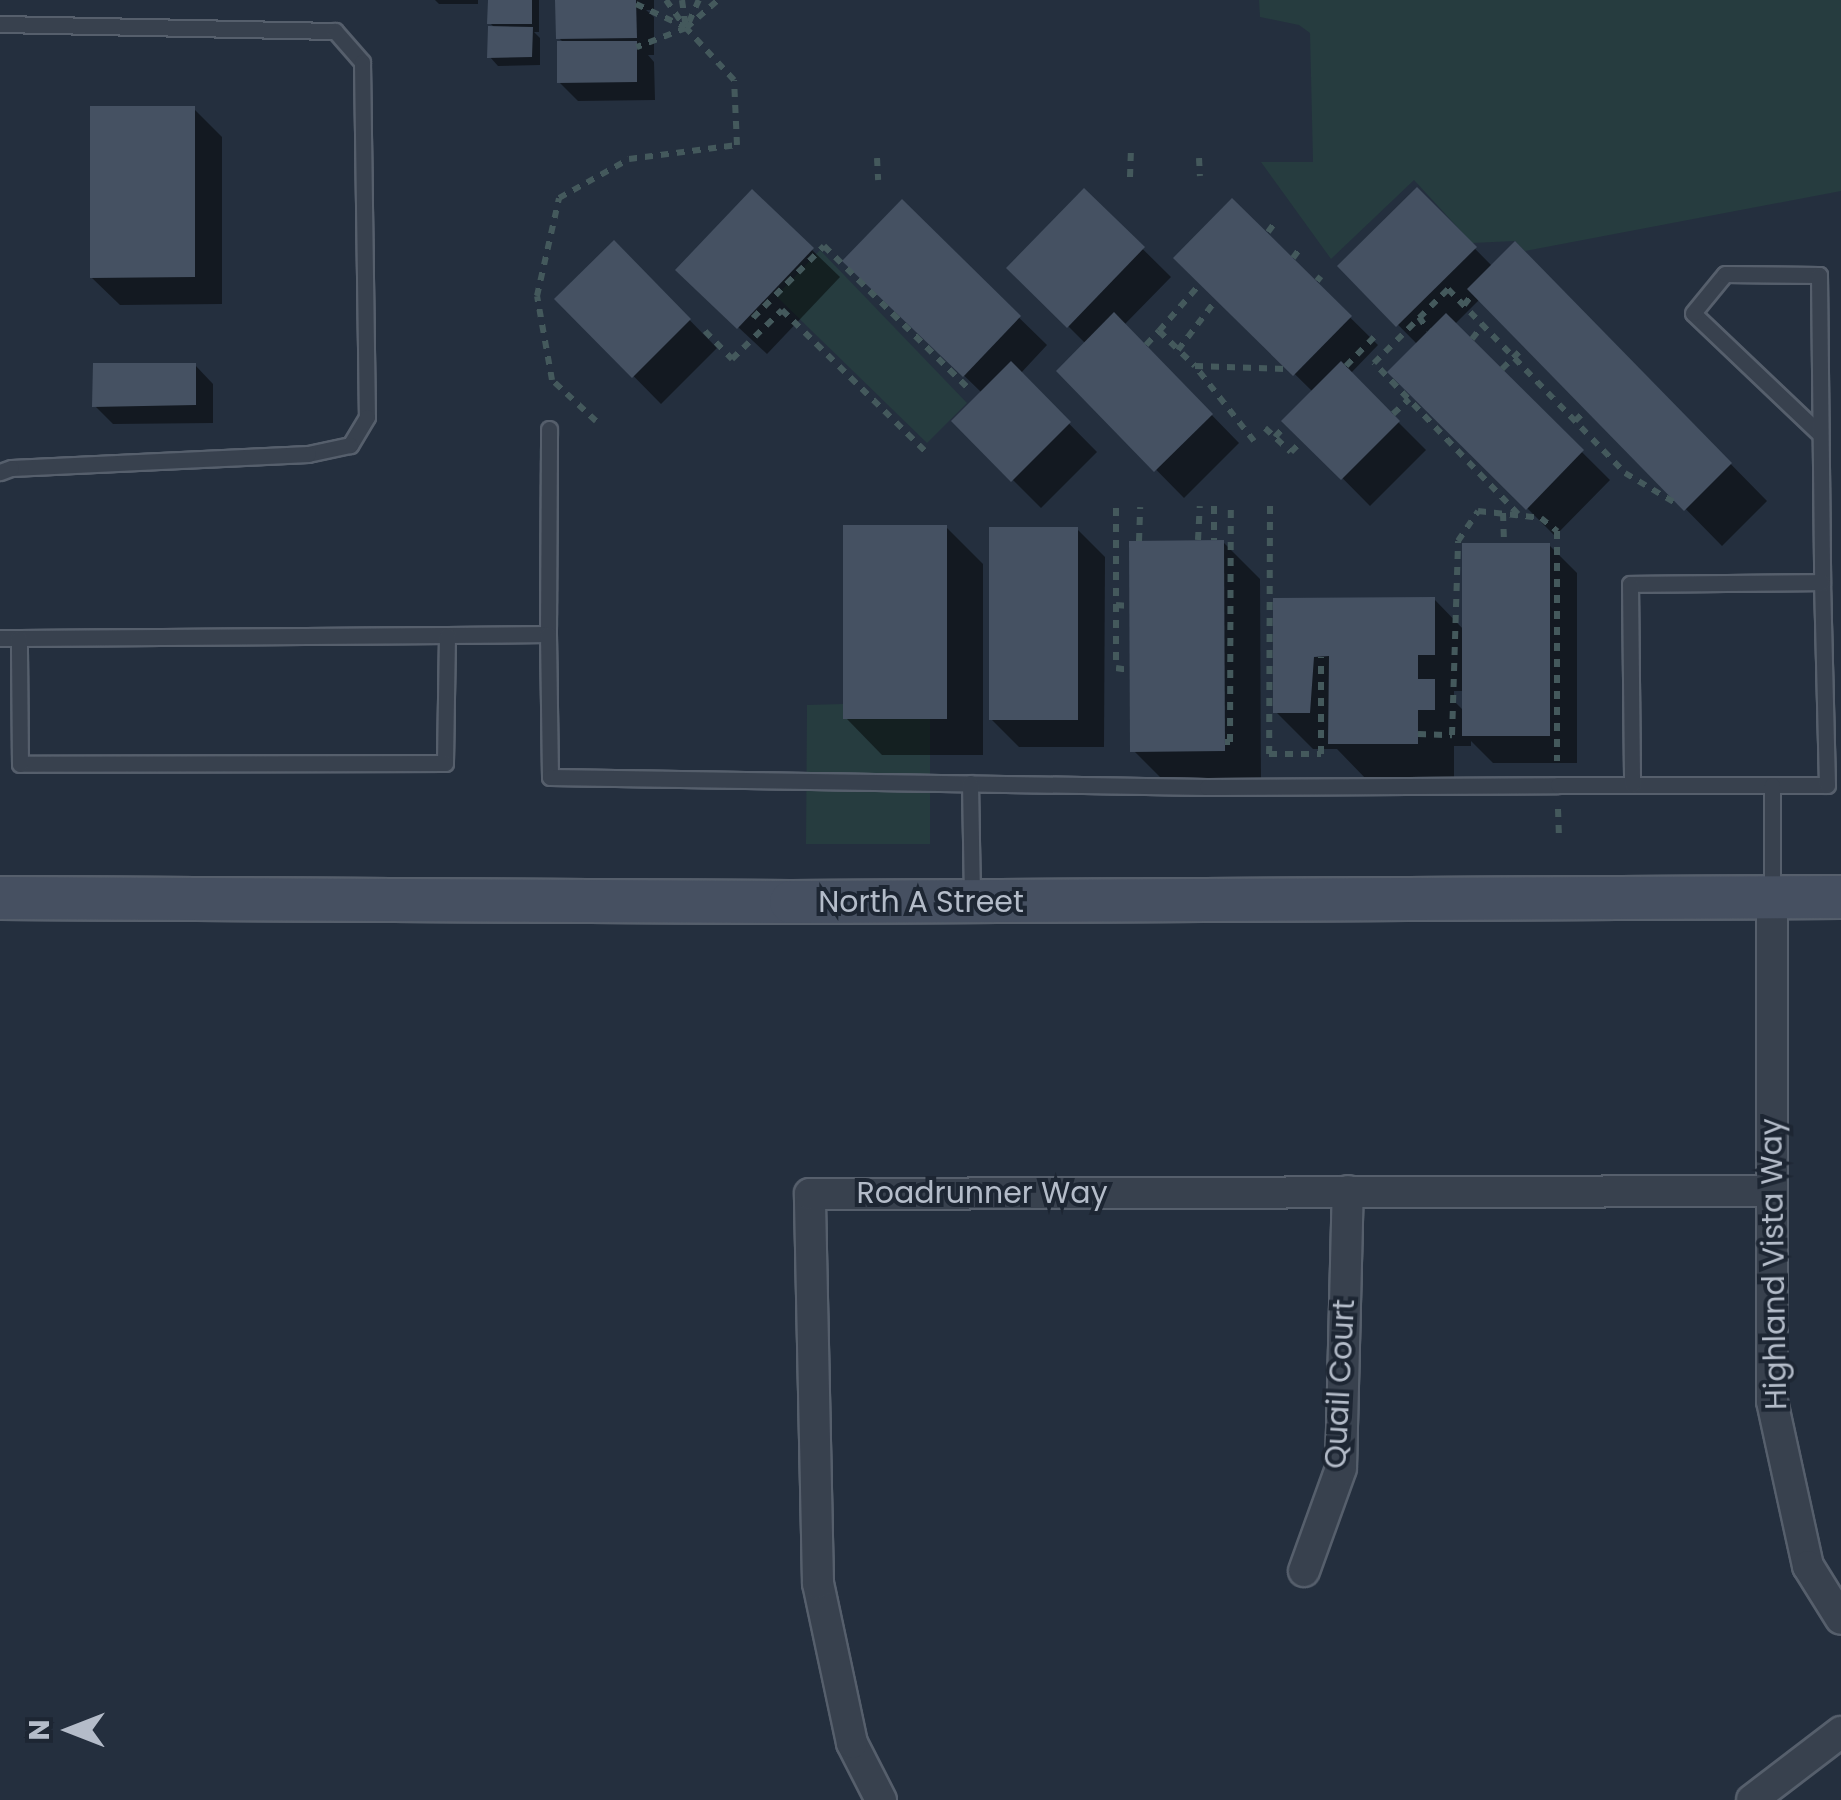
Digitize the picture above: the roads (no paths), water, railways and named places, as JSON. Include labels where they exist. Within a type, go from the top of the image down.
[{"type":"main road","name":"North A Street","points":[[0,898],[972,901],[1841,897]]},
{"type":"street","name":"Highland Vista Way","points":[[1772,897],[1772,1401],[1808,1566],[1841,1619]]},
{"type":"street","name":"Quail Court","points":[[1304,1571],[1341,1468],[1348,1191]]},
{"type":"street","name":"Roadrunner Way","points":[[882,1800],[852,1742],[818,1583],[810,1194],[1772,1191]]},
{"type":"street","points":[[1752,1800],[1841,1732]]},
{"type":"lane","points":[[0,24],[335,31],[362,62],[366,418],[350,444],[308,454],[11,468],[0,472]]},
{"type":"lane","points":[[548,430],[550,777],[1558,786],[1827,785],[1818,275],[1725,274],[1693,313],[1820,434]]},
{"type":"lane","points":[[1632,786],[1630,584],[1822,582]]},
{"type":"lane","points":[[19,638],[20,764],[445,763],[447,634]]},
{"type":"lane","points":[[0,638],[548,634]]},
{"type":"lane","points":[[970,783],[972,901]]},
{"type":"lane","points":[[1772,785],[1772,897]]}]
